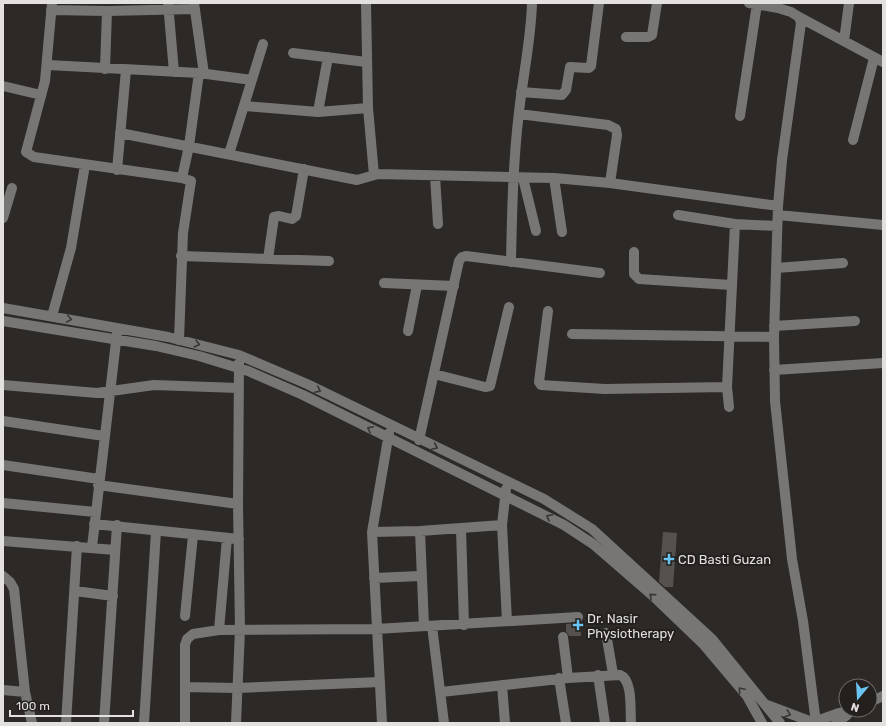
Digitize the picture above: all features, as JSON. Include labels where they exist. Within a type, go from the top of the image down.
[{"type":"street","points":[[366,3],[368,108],[374,174]]},
{"type":"street","points":[[512,262],[519,178],[519,114],[530,46],[532,3]]},
{"type":"street","points":[[522,92],[562,95],[566,90],[570,67],[589,68],[591,66],[599,3]]},
{"type":"street","points":[[626,37],[648,37],[652,35],[657,3]]},
{"type":"street","points":[[844,40],[849,3]]},
{"type":"street","points":[[740,116],[753,4],[791,12],[879,60],[853,140]]},
{"type":"street","points":[[179,340],[181,256],[183,232],[191,184],[189,180],[34,157],[26,152],[42,95],[48,65],[52,6],[108,11],[194,6],[202,74],[190,146],[182,178]]},
{"type":"street","points":[[168,7],[174,72]]},
{"type":"street","points":[[105,69],[108,11]]},
{"type":"street","points":[[800,17],[801,29],[782,160],[778,211],[774,370],[775,401],[783,481],[792,559],[803,621],[814,722]]},
{"type":"street","points":[[229,154],[263,44]]},
{"type":"street","points":[[293,52],[366,62]]},
{"type":"street","points":[[318,112],[328,58]]},
{"type":"street","points":[[48,65],[202,74],[252,80]]},
{"type":"street","points":[[117,170],[126,70]]},
{"type":"street","points":[[3,86],[42,95]]},
{"type":"street","points":[[245,106],[318,112],[368,108]]},
{"type":"street","points":[[519,114],[608,125],[616,129],[617,135],[610,183]]},
{"type":"street","points":[[120,133],[357,180],[361,180],[374,174],[554,178],[610,183],[778,211],[883,225]]},
{"type":"street","points":[[52,316],[71,248],[84,165]]},
{"type":"street","points":[[268,259],[274,217],[279,216],[292,219],[296,216],[304,169]]},
{"type":"street","points":[[435,176],[438,224]]},
{"type":"street","points":[[519,178],[536,231]]},
{"type":"street","points":[[554,178],[562,232]]},
{"type":"street","points":[[3,218],[12,188]]},
{"type":"street","points":[[678,215],[735,224],[777,226]]},
{"type":"street","points":[[729,407],[727,387],[735,224]]},
{"type":"street","points":[[634,252],[634,274],[639,279],[731,285]]},
{"type":"street","points":[[181,256],[329,261]]},
{"type":"street","points":[[420,440],[459,261],[464,256],[600,273]]},
{"type":"street","points":[[776,268],[843,263]]},
{"type":"street","points":[[384,283],[454,286]]},
{"type":"street","points":[[408,331],[417,285]]},
{"type":"street","points":[[434,374],[486,387],[490,386],[509,307]]},
{"type":"street","points":[[3,308],[118,327],[239,355],[294,378],[544,499],[592,529],[712,639],[780,723]]},
{"type":"street","points":[[548,311],[539,382],[541,385],[605,389],[727,387]]},
{"type":"street","points":[[3,321],[117,339],[199,356],[238,368],[304,395],[387,438],[505,494],[580,534],[647,591],[704,645],[747,696],[762,723]]},
{"type":"street","points":[[774,326],[855,321]]},
{"type":"street","points":[[92,547],[98,482],[111,392],[118,327]]},
{"type":"street","points":[[572,334],[729,337],[774,336]]},
{"type":"street","points":[[236,723],[240,630],[238,504],[239,355]]},
{"type":"street","points":[[774,370],[883,363]]},
{"type":"street","points":[[3,385],[97,393],[154,384],[238,388]]},
{"type":"street","points":[[3,421],[104,436]]},
{"type":"street","points":[[382,723],[372,532],[387,438],[391,426]]},
{"type":"street","points":[[3,465],[98,482],[238,504]]},
{"type":"street","points":[[507,481],[502,525],[507,621]]},
{"type":"street","points":[[3,503],[95,512]]},
{"type":"street","points":[[94,524],[239,539]]},
{"type":"street","points":[[372,532],[420,532],[502,525]]},
{"type":"street","points":[[104,723],[117,526]]},
{"type":"street","points":[[461,529],[464,625]]},
{"type":"street","points":[[144,723],[156,531]]},
{"type":"street","points":[[420,532],[420,576],[441,692],[444,723]]},
{"type":"street","points":[[185,616],[193,535]]},
{"type":"street","points":[[220,630],[227,538]]},
{"type":"street","points":[[3,541],[115,550]]},
{"type":"street","points":[[66,723],[77,546]]},
{"type":"street","points":[[3,576],[10,582],[14,590],[25,692],[32,723]]},
{"type":"street","points":[[374,578],[420,576]]},
{"type":"street","points":[[75,591],[113,596]]},
{"type":"street","points":[[185,723],[187,639],[193,634],[220,630],[376,630],[578,617]]},
{"type":"street","points":[[606,633],[613,674]]},
{"type":"street","points":[[563,637],[566,723]]},
{"type":"street","points":[[441,692],[613,674],[624,676],[627,681],[631,723]]},
{"type":"street","points":[[598,675],[605,723]]},
{"type":"street","points":[[185,687],[237,688],[380,682]]},
{"type":"street","points":[[502,685],[505,723]]},
{"type":"street","points":[[3,690],[25,692]]},
{"type":"street","points":[[765,705],[814,722],[838,714]]},
{"type":"building","points":[[663,532],[677,533],[673,587],[665,587],[659,582]]},
{"type":"building","points":[[581,623],[581,636],[569,636],[566,631],[566,624]]},
{"type":"place","name":"CD Basti Guzan","points":[[669,559]]},
{"type":"place","name":"Dr. Nasir Physiotherapy","points":[[578,625]]}]
